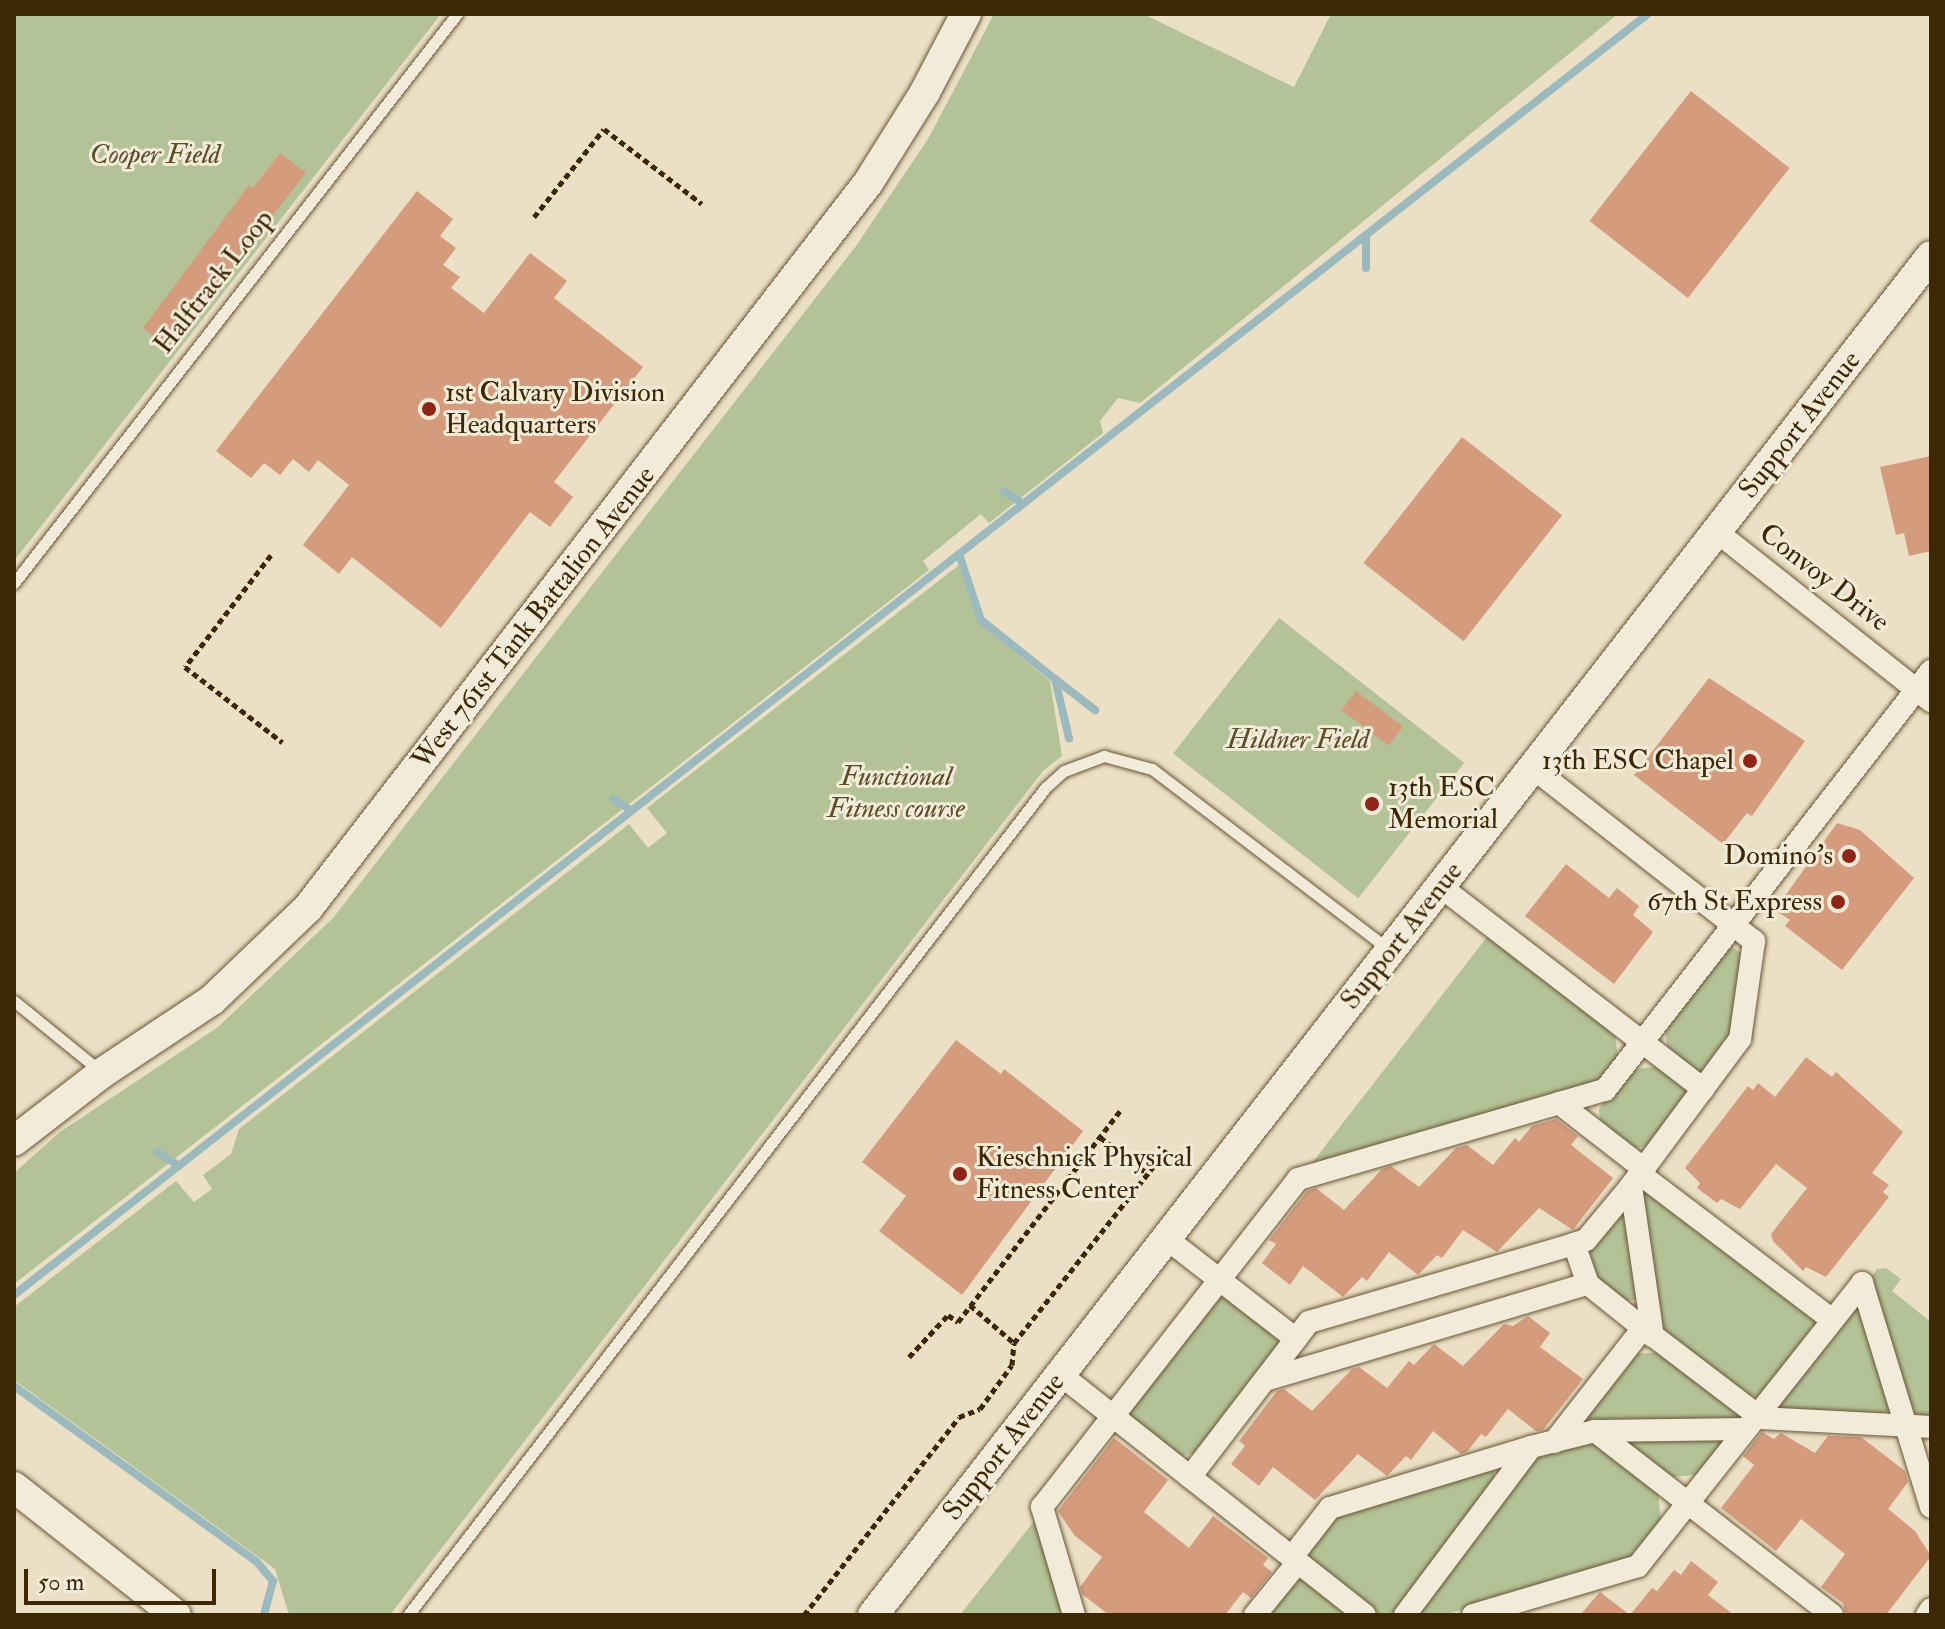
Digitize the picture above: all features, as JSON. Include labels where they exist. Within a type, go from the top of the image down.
[{"type":"street","name":"West 761st Tank Battalion Avenue","points":[[14,1141],[102,1073],[212,1000],[308,908],[868,183],[925,92],[966,14]]},
{"type":"street","name":"Support Avenue","points":[[873,1615],[1931,256]]},
{"type":"street","name":"Convoy Drive","points":[[1717,532],[1924,695]]},
{"type":"street","points":[[1074,1615],[1042,1507],[1298,1179],[1605,1090],[1734,925],[1924,695],[1931,671]]},
{"type":"street","points":[[1190,1477],[1309,1322],[1586,1240],[1740,1039],[1754,941],[1533,768]]},
{"type":"street","points":[[1441,887],[1703,1089]]},
{"type":"street","points":[[1559,1103],[1638,1176],[1832,1320]]},
{"type":"street","points":[[1554,1442],[1648,1332],[1638,1176]]},
{"type":"street","points":[[1167,1239],[1296,1339]]},
{"type":"street","points":[[1574,1244],[1588,1284],[1752,1422]]},
{"type":"street","points":[[1473,1615],[1638,1566],[1862,1283],[1931,1507]]},
{"type":"street","points":[[1265,1380],[1588,1284]]},
{"type":"street","points":[[1061,1375],[1365,1615]]},
{"type":"street","points":[[1255,1615],[1330,1508],[1531,1447],[1595,1431],[1752,1422],[1931,1427]]},
{"type":"street","points":[[1595,1431],[1688,1503],[1807,1608],[1832,1615]]},
{"type":"street","points":[[1405,1615],[1531,1447]]},
{"type":"street","points":[[14,1487],[160,1610]]},
{"type":"street","points":[[1927,1615],[1931,1609]]},
{"type":"lane","name":"Halftrack Loop","points":[[14,583],[457,14]]},
{"type":"lane","points":[[408,1615],[1045,788],[1064,771],[1104,756],[1152,769],[1391,951]]},
{"type":"lane","points":[[14,1001],[102,1073]]},
{"type":"path","points":[[534,217],[604,129],[702,204]]},
{"type":"path","points":[[271,555],[185,667],[282,742]]},
{"type":"path","points":[[909,1357],[948,1315],[958,1322],[1120,1111]]},
{"type":"path","points":[[1100,1137],[1147,1173]]},
{"type":"path","points":[[804,1615],[959,1417],[980,1409],[1012,1365],[1014,1343],[1168,1148]]},
{"type":"path","points":[[970,1305],[1014,1343]]},
{"type":"green space","name":"Cooper Field","points":[[14,14],[441,14],[14,561]]},
{"type":"green space","points":[[994,14],[1143,14],[1294,87],[1331,14],[1618,14],[1140,403],[1118,398],[1100,421],[1103,433],[989,523],[981,514],[923,561],[929,570],[14,1284],[14,1173],[60,1132],[218,1027],[333,918],[856,246],[928,139]]},
{"type":"green space","name":"Functional Fitness course","points":[[959,565],[978,622],[1050,681],[1062,756],[1043,771],[390,1615],[289,1615],[275,1569],[14,1380],[14,1307],[176,1181],[194,1202],[212,1189],[203,1175],[231,1154],[239,1129],[629,824],[648,848],[667,833],[647,808]]},
{"type":"green space","name":"Hildner Field","points":[[1279,618],[1464,763],[1358,898],[1173,754]]},
{"type":"green space","points":[[1493,936],[1615,1030],[1618,1062],[1602,1083],[1308,1168],[1487,937]]},
{"type":"green space","points":[[1730,945],[1744,956],[1734,1035],[1699,1080],[1668,1056],[1665,1023]]},
{"type":"green space","points":[[1661,1066],[1690,1089],[1647,1146],[1631,1149],[1600,1125],[1599,1109],[1628,1070]]},
{"type":"green space","points":[[1647,1187],[1813,1312],[1816,1329],[1763,1397],[1741,1394],[1661,1330],[1639,1194]]},
{"type":"green space","points":[[1617,1211],[1628,1218],[1641,1299],[1624,1301],[1597,1280],[1587,1250]]},
{"type":"green space","points":[[1886,1268],[1901,1279],[1892,1291],[1931,1322],[1931,1421],[1905,1408],[1869,1281],[1877,1269]]},
{"type":"green space","points":[[1221,1295],[1278,1339],[1278,1347],[1200,1452],[1180,1456],[1129,1415],[1131,1405]]},
{"type":"green space","points":[[1851,1304],[1864,1308],[1893,1407],[1881,1415],[1781,1411],[1782,1391]]},
{"type":"green space","points":[[1663,1352],[1742,1414],[1738,1424],[1595,1424],[1586,1415],[1632,1354]]},
{"type":"green space","points":[[1613,1436],[1729,1436],[1700,1474],[1667,1478]]},
{"type":"green space","points":[[1581,1440],[1598,1442],[1658,1490],[1661,1523],[1633,1559],[1444,1615],[1412,1615],[1538,1453]]},
{"type":"green space","points":[[1492,1466],[1497,1484],[1394,1614],[1380,1615],[1310,1559],[1308,1552],[1334,1514]]},
{"type":"green space","points":[[1035,1520],[1068,1615],[960,1615]]},
{"type":"green space","points":[[1306,1578],[1355,1615],[1265,1615],[1292,1582]]},
{"type":"building","points":[[1691,91],[1790,168],[1688,298],[1589,221]]},
{"type":"building","points":[[280,153],[306,173],[169,348],[143,328],[249,185],[253,188]]},
{"type":"building","name":"1st Calvary Division Headquarters","points":[[417,191],[453,219],[440,236],[456,248],[443,265],[460,277],[451,288],[484,313],[530,253],[567,281],[554,298],[643,367],[554,482],[573,497],[550,527],[530,512],[441,628],[352,557],[339,574],[303,545],[349,485],[318,460],[309,472],[293,459],[280,475],[264,463],[251,478],[216,451]]},
{"type":"building","points":[[1462,437],[1562,515],[1464,641],[1363,563]]},
{"type":"building","points":[[1931,456],[1931,551],[1909,556],[1904,533],[1896,535],[1880,467]]},
{"type":"building","name":"13th ESC Chapel","points":[[1709,678],[1805,741],[1752,816],[1747,813],[1723,844],[1634,775]]},
{"type":"building","points":[[1356,691],[1403,727],[1389,746],[1342,710]]},
{"type":"building","name":"67th St Express","points":[[1837,823],[1860,830],[1914,878],[1842,970],[1785,926],[1790,920],[1775,910]]},
{"type":"building","points":[[1566,864],[1609,898],[1617,888],[1639,906],[1633,915],[1653,932],[1614,984],[1525,916]]},
{"type":"building","name":"Kieschnick Physical Fitness Center","points":[[956,1040],[1001,1074],[1004,1069],[1083,1131],[962,1295],[879,1231],[906,1196],[862,1162]]},
{"type":"building","points":[[1806,1057],[1832,1077],[1836,1072],[1903,1132],[1872,1173],[1889,1185],[1883,1192],[1889,1197],[1826,1277],[1806,1267],[1803,1271],[1773,1241],[1771,1234],[1807,1188],[1776,1164],[1740,1209],[1721,1199],[1717,1203],[1697,1188],[1700,1183],[1685,1168],[1748,1086],[1753,1090],[1758,1083],[1775,1097]]},
{"type":"building","points":[[1556,1119],[1578,1136],[1571,1145],[1613,1178],[1573,1230],[1539,1208],[1497,1252],[1463,1230],[1442,1258],[1437,1255],[1418,1275],[1389,1252],[1367,1281],[1362,1277],[1343,1297],[1303,1266],[1290,1285],[1262,1263],[1276,1244],[1269,1240],[1307,1191],[1316,1188],[1344,1210],[1382,1169],[1391,1166],[1419,1187],[1456,1148],[1467,1145],[1493,1165],[1515,1138],[1519,1142],[1532,1126]]},
{"type":"building","points":[[1528,1316],[1550,1333],[1540,1347],[1583,1379],[1543,1430],[1536,1431],[1508,1409],[1486,1437],[1481,1434],[1467,1452],[1461,1454],[1433,1431],[1411,1460],[1406,1456],[1387,1476],[1358,1454],[1315,1500],[1273,1467],[1259,1486],[1231,1464],[1245,1446],[1239,1441],[1277,1391],[1284,1389],[1312,1411],[1352,1369],[1359,1367],[1387,1388],[1409,1361],[1414,1365],[1434,1344],[1463,1366],[1504,1324],[1513,1326]]},
{"type":"building","points":[[1762,1432],[1774,1439],[1781,1433],[1815,1453],[1828,1436],[1861,1437],[1905,1471],[1908,1482],[1888,1509],[1915,1531],[1931,1556],[1886,1615],[1846,1615],[1843,1603],[1821,1587],[1845,1554],[1801,1519],[1776,1551],[1721,1508],[1754,1465],[1743,1456]]},
{"type":"building","points":[[1114,1438],[1168,1480],[1144,1512],[1189,1548],[1213,1516],[1268,1558],[1263,1565],[1272,1572],[1251,1598],[1243,1592],[1225,1615],[1109,1615],[1082,1594],[1080,1587],[1102,1557],[1074,1535],[1058,1511]]},
{"type":"building","points":[[1691,1561],[1718,1582],[1708,1595],[1734,1615],[1630,1615],[1652,1588],[1657,1591],[1674,1570],[1681,1575]]},
{"type":"building","points":[[1600,1592],[1630,1615],[1580,1615]]},
{"type":"waterway","points":[[14,1295],[1648,14]]},
{"type":"waterway","points":[[1366,235],[1366,268]]},
{"type":"waterway","points":[[1004,491],[1023,504]]},
{"type":"waterway","points":[[959,554],[981,620],[1055,679],[1069,738]]},
{"type":"waterway","points":[[1055,679],[1095,710]]},
{"type":"waterway","points":[[613,799],[632,811]]},
{"type":"waterway","points":[[157,1152],[179,1166]]},
{"type":"waterway","points":[[14,1386],[257,1562],[273,1581],[264,1615]]},
{"type":"place","name":"1st Calvary Division Headquarters","points":[[429,409]]},
{"type":"place","name":"13th ESC Chapel","points":[[1750,761]]},
{"type":"place","name":"13th ESC Memorial","points":[[1372,804]]},
{"type":"place","name":"Domino's","points":[[1849,856]]},
{"type":"place","name":"67th St Express","points":[[1838,902]]},
{"type":"place","name":"Kieschnick Physical Fitness Center","points":[[960,1174]]}]
